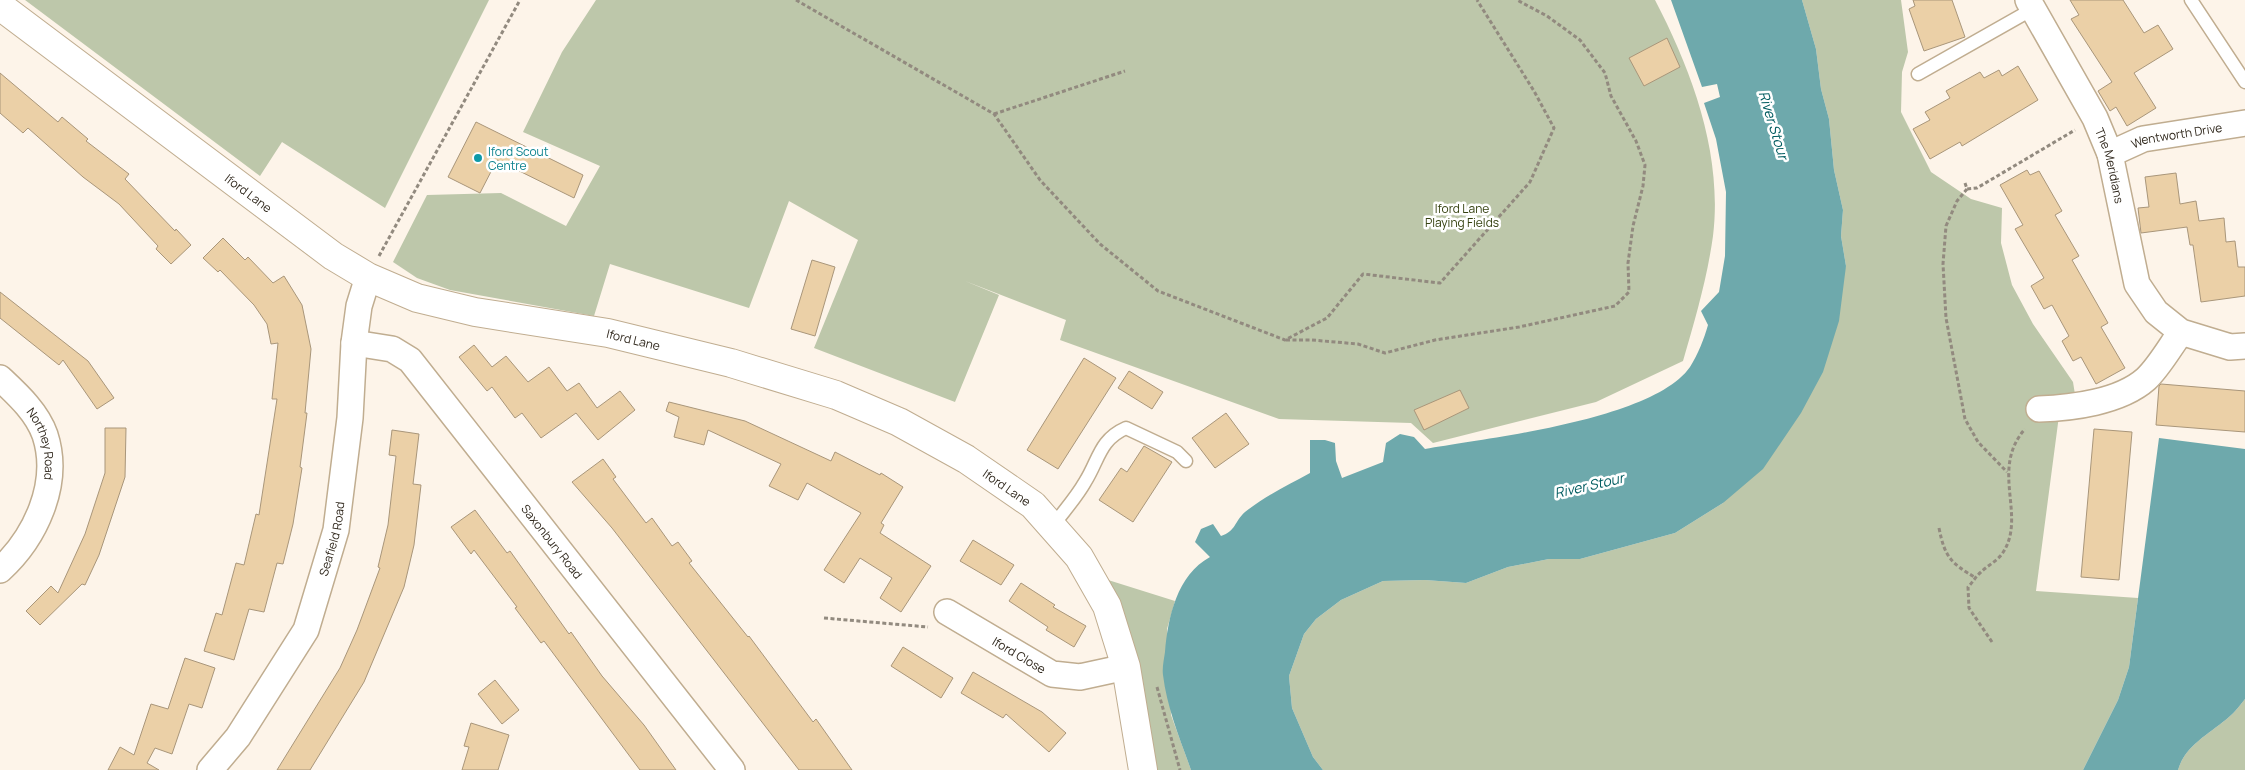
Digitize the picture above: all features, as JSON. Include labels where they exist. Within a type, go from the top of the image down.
[{"type":"street","name":"The Meridians","points":[[2029,5],[2060,54],[2095,118],[2110,154],[2138,284],[2156,312],[2180,332],[2230,347],[2245,346]]},
{"type":"street","name":"Iford Lane","points":[[0,6],[333,256],[368,277],[417,298],[475,312],[608,333],[731,363],[836,395],[898,422],[966,459],[1033,505],[1079,557],[1107,606],[1126,666],[1143,770]]},
{"type":"street","name":"Wentworth Drive","points":[[2110,154],[2143,139],[2245,123]]},
{"type":"street","name":"Seafield Road","points":[[210,770],[238,737],[306,630],[336,530],[350,418],[354,343],[359,306],[368,277]]},
{"type":"street","points":[[2039,409],[2077,407],[2114,397],[2146,379],[2180,332]]},
{"type":"street","name":"Saxonbury Road","points":[[354,343],[392,349],[410,360],[732,770]]},
{"type":"street","name":"Northey Road","points":[[0,378],[26,404],[45,435],[50,467],[42,513],[17,554],[0,570]]},
{"type":"street","name":"Iford Close","points":[[947,612],[1052,674],[1080,677],[1126,666]]},
{"type":"lane","points":[[2191,0],[2245,82]]},
{"type":"lane","points":[[1918,74],[2029,5]]},
{"type":"lane","points":[[1052,527],[1085,482],[1097,456],[1112,434],[1126,428],[1177,452],[1186,461]]},
{"type":"path","points":[[368,277],[520,0]]},
{"type":"path","points":[[796,0],[994,114],[1040,180],[1100,244],[1158,291],[1285,340],[1358,344],[1385,353],[1435,340],[1519,327],[1616,306],[1629,292],[1628,263],[1633,226],[1643,186],[1645,164],[1636,141],[1611,96],[1605,73],[1580,40],[1547,16],[1517,0]]},
{"type":"path","points":[[1285,340],[1328,318],[1364,274],[1440,283],[1530,182],[1554,128],[1534,91],[1477,0]]},
{"type":"path","points":[[994,114],[1125,71]]},
{"type":"path","points":[[2007,472],[1978,442],[1966,419],[1946,318],[1942,264],[1946,226],[1957,201],[1967,189],[1977,188],[2095,118]]},
{"type":"path","points":[[1965,183],[1967,189]]},
{"type":"path","points":[[1992,642],[1969,608],[1968,587],[2002,554],[2013,525],[2007,472],[2017,438],[2039,409]]},
{"type":"path","points":[[1939,528],[1942,543],[1952,564],[1976,578]]},
{"type":"path","points":[[824,618],[929,627],[947,612]]},
{"type":"green space","points":[[25,0],[489,0],[385,208],[282,142],[260,176]]},
{"type":"green space","name":"Iford Lane Playing Fields","points":[[596,0],[1655,0],[1681,55],[1702,114],[1709,144],[1713,175],[1715,205],[1713,236],[1700,299],[1683,361],[1596,402],[1433,443],[1411,423],[1279,419],[1060,340],[1066,320],[965,281],[999,295],[955,402],[814,348],[858,240],[789,201],[749,308],[610,264],[594,316],[450,290],[417,278],[393,262],[427,195],[501,193],[566,226],[600,166],[523,132],[562,52]]},
{"type":"green space","points":[[1802,0],[1901,0],[1908,52],[1902,72],[1901,112],[1931,172],[1971,199],[2002,208],[2001,243],[2012,285],[2033,324],[2073,382],[2077,407],[2060,408],[2036,591],[2138,598],[2129,667],[2118,700],[2083,770],[1323,770],[1313,757],[1292,708],[1289,676],[1304,634],[1316,619],[1341,600],[1383,581],[1425,580],[1466,583],[1508,567],[1549,559],[1580,559],[1675,533],[1723,503],[1846,266],[1841,236],[1843,210],[1834,170],[1829,119],[1821,89],[1816,49]]},
{"type":"green space","points":[[1089,574],[1175,601],[1167,629],[1171,715],[1191,770],[1143,770]]},
{"type":"green space","points":[[2245,699],[2245,770],[2178,770],[2181,761],[2192,746],[2222,723]]},
{"type":"water","name":"River Stour","points":[[1671,0],[1802,0],[1816,49],[1821,89],[1829,119],[1834,170],[1843,210],[1841,236],[1846,266],[1839,321],[1823,372],[1801,413],[1763,469],[1723,503],[1675,533],[1580,559],[1549,559],[1508,567],[1466,583],[1425,580],[1383,581],[1341,600],[1316,619],[1304,634],[1289,676],[1292,708],[1313,757],[1323,770],[1191,770],[1171,711],[1163,669],[1166,639],[1176,598],[1189,575],[1210,557],[1195,542],[1201,529],[1213,524],[1221,536],[1230,532],[1241,516],[1253,506],[1310,473],[1310,440],[1325,440],[1335,443],[1336,461],[1342,478],[1383,462],[1386,443],[1400,434],[1414,437],[1425,449],[1567,424],[1642,401],[1671,385],[1690,367],[1696,357],[1708,325],[1701,311],[1719,292],[1725,256],[1726,192],[1716,139],[1704,103],[1720,97],[1717,84],[1702,87]]},
{"type":"water","points":[[2159,438],[2245,449],[2245,699],[2222,723],[2192,746],[2181,761],[2178,770],[2083,770],[2118,700],[2129,667]]},
{"type":"building","points":[[1913,0],[1952,0],[1965,37],[1924,51],[1909,9],[1915,6]]},
{"type":"building","points":[[2070,0],[2123,0],[2144,33],[2158,25],[2173,49],[2134,73],[2156,108],[2127,126],[2116,107],[2110,111],[2098,91],[2112,82],[2071,19],[2079,15]]},
{"type":"building","points":[[1667,38],[1680,67],[1644,86],[1629,58]]},
{"type":"building","points":[[2018,66],[2038,100],[1962,146],[1960,142],[1930,159],[1913,129],[1930,120],[1925,112],[1950,98],[1946,91],[1980,72],[1984,78],[1999,70],[2002,76]]},
{"type":"building","points":[[0,73],[58,122],[62,117],[88,139],[86,141],[129,174],[125,179],[191,245],[171,264],[156,249],[158,246],[119,204],[83,177],[28,128],[23,133],[0,113]]},
{"type":"building","points":[[476,122],[583,175],[574,198],[497,160],[480,193],[448,177]]},
{"type":"building","points":[[2027,170],[2030,175],[2039,171],[2062,211],[2055,215],[2079,256],[2072,260],[2108,323],[2101,327],[2125,368],[2096,384],[2081,357],[2073,361],[2062,341],[2069,336],[2052,305],[2044,309],[2031,286],[2044,278],[2015,229],[2023,225],[2000,185]]},
{"type":"building","points":[[2176,173],[2180,204],[2196,201],[2199,221],[2224,218],[2226,242],[2235,241],[2238,267],[2245,267],[2245,296],[2201,302],[2193,245],[2190,245],[2187,227],[2141,233],[2138,208],[2149,207],[2145,177]]},
{"type":"building","points":[[223,238],[245,260],[248,257],[273,283],[284,276],[302,305],[311,349],[305,413],[307,413],[300,467],[302,468],[293,524],[283,564],[277,563],[264,612],[249,609],[234,660],[204,651],[216,613],[222,615],[236,563],[244,565],[256,514],[259,515],[277,399],[272,399],[278,343],[271,344],[267,324],[254,305],[220,270],[218,272],[203,258]]},
{"type":"building","points":[[812,260],[835,267],[815,336],[791,329]]},
{"type":"building","points":[[0,292],[88,361],[114,398],[97,409],[63,360],[59,365],[0,318]]},
{"type":"building","points":[[474,345],[492,367],[506,356],[528,382],[549,367],[567,391],[579,383],[597,408],[620,391],[635,410],[598,440],[576,413],[541,438],[522,413],[515,418],[492,387],[487,391],[459,357]]},
{"type":"building","points":[[1084,358],[1116,378],[1058,469],[1027,450]]},
{"type":"building","points":[[1129,371],[1163,392],[1152,409],[1118,388]]},
{"type":"building","points":[[2161,384],[2245,391],[2245,432],[2156,425],[2159,386]]},
{"type":"building","points":[[1460,390],[1469,408],[1424,430],[1414,410]]},
{"type":"building","points":[[669,402],[745,421],[831,461],[835,452],[880,475],[881,473],[903,487],[881,523],[884,525],[880,533],[931,566],[901,612],[880,598],[892,578],[860,558],[844,583],[824,570],[861,513],[807,483],[798,500],[769,486],[781,464],[708,430],[704,445],[674,437],[679,417],[666,411]]},
{"type":"building","points":[[1226,413],[1249,444],[1215,468],[1192,438]]},
{"type":"building","points":[[105,428],[126,428],[125,477],[99,555],[85,585],[82,584],[40,625],[26,611],[51,586],[58,593],[85,534],[105,473]]},
{"type":"building","points":[[2094,429],[2132,432],[2119,580],[2081,577]]},
{"type":"building","points":[[392,430],[419,434],[413,484],[421,485],[414,545],[404,587],[364,682],[310,770],[277,770],[340,668],[357,630],[380,568],[378,567],[388,525],[396,456],[389,455]]},
{"type":"building","points":[[1144,446],[1172,462],[1133,522],[1099,500],[1121,468],[1127,472]]},
{"type":"building","points":[[603,459],[616,477],[613,479],[646,523],[652,518],[672,546],[678,542],[692,561],[689,563],[749,636],[813,722],[816,719],[852,770],[799,770],[612,528],[572,482]]},
{"type":"building","points":[[475,510],[507,553],[510,551],[569,634],[571,632],[602,676],[644,725],[676,770],[640,770],[544,641],[541,643],[515,608],[517,607],[474,550],[471,554],[451,527]]},
{"type":"building","points":[[973,540],[1014,565],[1001,585],[960,561]]},
{"type":"building","points":[[1021,583],[1055,605],[1053,607],[1086,626],[1074,647],[1046,630],[1048,627],[1009,601]]},
{"type":"building","points":[[903,647],[953,678],[941,698],[891,666]]},
{"type":"building","points":[[185,658],[215,668],[202,708],[189,704],[172,754],[155,748],[147,763],[159,770],[108,770],[120,747],[134,755],[151,704],[168,709]]},
{"type":"building","points":[[973,672],[1042,712],[1066,733],[1049,752],[1006,714],[1003,718],[961,693]]},
{"type":"building","points":[[495,680],[519,710],[502,724],[478,694]]},
{"type":"building","points":[[471,723],[509,735],[498,770],[462,770],[469,747],[464,746]]},
{"type":"place","name":"Iford Scout Centre","points":[[478,158]]}]
